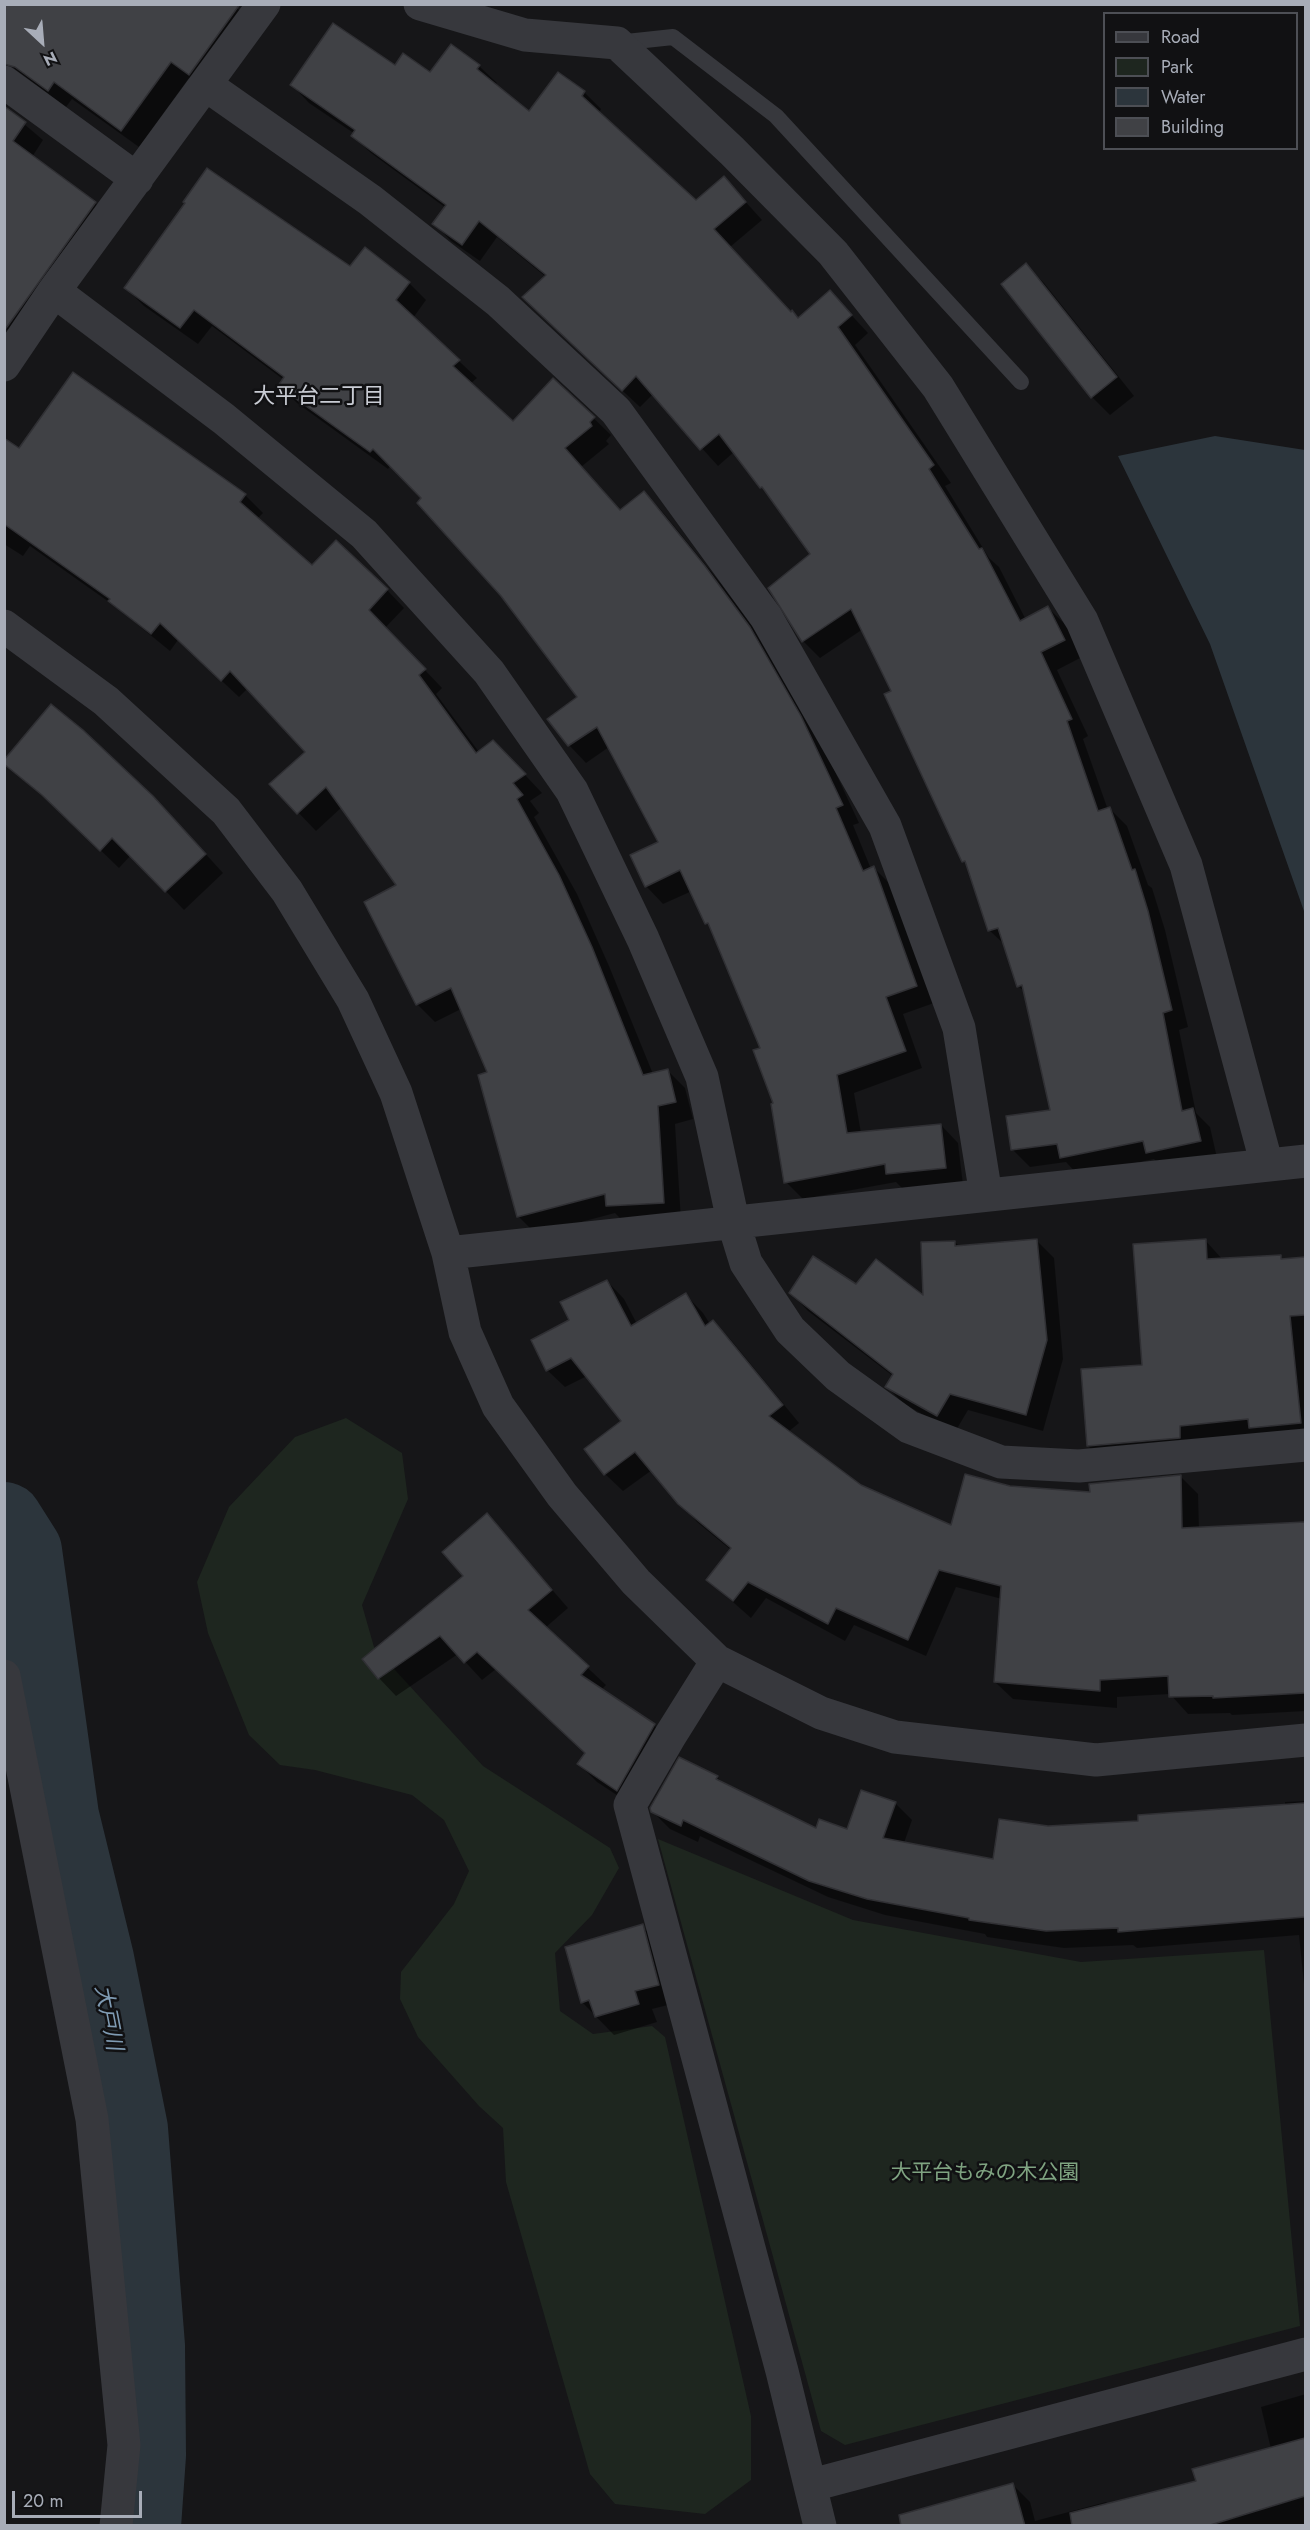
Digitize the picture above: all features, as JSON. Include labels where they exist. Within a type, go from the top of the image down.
[{"type":"street","points":[[4,365],[54,291],[264,4]]},
{"type":"street","points":[[420,4],[525,35],[617,43],[732,151],[833,254],[938,387],[1082,621],[1186,865],[1267,1165]]},
{"type":"street","points":[[4,82],[137,179]]},
{"type":"street","points":[[206,85],[370,200],[498,301],[616,411],[766,617],[885,826],[959,1028],[986,1195]]},
{"type":"street","points":[[54,291],[224,419],[364,534],[489,672],[572,791],[643,939],[702,1077],[734,1221],[746,1263],[790,1330],[838,1376],[909,1427],[1001,1462],[1079,1466],[1305,1445]]},
{"type":"street","points":[[4,626],[106,701],[226,811],[288,891],[353,1000],[396,1093],[448,1253],[465,1332],[498,1406],[562,1496],[636,1582],[717,1661],[821,1713],[895,1737],[1096,1760],[1305,1740]]},
{"type":"street","points":[[448,1253],[1305,1161]]},
{"type":"street","points":[[717,1661],[630,1805],[812,2485],[820,2526]]},
{"type":"street","points":[[4,1676],[92,2119],[124,2445],[116,2526]]},
{"type":"street","points":[[812,2485],[1305,2354]]},
{"type":"lane","points":[[617,43],[673,37],[776,116],[1021,382]]},
{"type":"green space","points":[[346,1418],[402,1453],[408,1499],[362,1605],[374,1647],[483,1766],[610,1848],[619,1868],[592,1915],[555,1953],[560,2011],[593,2034],[652,2026],[665,2037],[751,2416],[751,2480],[705,2514],[615,2504],[590,2474],[506,2182],[503,2128],[479,2106],[418,2037],[400,1999],[401,1972],[454,1904],[469,1871],[444,1820],[412,1795],[315,1770],[280,1765],[249,1735],[208,1633],[197,1582],[229,1507],[295,1437]]},
{"type":"green space","name":"大平台もみの木公園","points":[[658,1839],[853,1920],[1081,1962],[1264,1950],[1300,2326],[845,2445],[821,2431]]},
{"type":"water","points":[[1215,436],[1305,450],[1305,914],[1210,644],[1118,456]]},
{"type":"building","points":[[4,4],[240,4],[189,75],[171,62],[121,131],[54,82],[48,91],[15,67],[4,64]]},
{"type":"building","points":[[333,23],[395,65],[403,53],[430,72],[451,44],[480,65],[477,69],[529,111],[558,72],[585,91],[582,96],[696,200],[724,176],[746,202],[714,229],[798,318],[830,290],[852,315],[838,327],[934,465],[929,469],[979,549],[982,548],[1020,621],[1048,606],[1065,640],[1041,652],[1072,719],[1067,721],[1098,811],[1110,807],[1132,870],[1135,869],[1148,911],[1172,1010],[1163,1013],[1182,1111],[1193,1108],[1201,1141],[1146,1153],[1143,1141],[1060,1158],[1057,1144],[1011,1150],[1006,1116],[1050,1110],[1022,985],[1017,987],[998,928],[988,931],[965,861],[962,862],[884,694],[891,691],[851,609],[802,642],[768,588],[810,554],[762,487],[760,488],[719,434],[700,450],[636,376],[622,391],[522,297],[546,275],[479,221],[462,245],[432,224],[446,205],[351,136],[355,130],[290,85]]},
{"type":"building","points":[[4,106],[26,122],[13,141],[96,202],[4,331]]},
{"type":"building","points":[[207,168],[350,266],[365,247],[410,282],[396,300],[460,360],[453,366],[513,421],[553,378],[595,417],[590,422],[592,426],[565,448],[620,510],[644,491],[705,566],[750,627],[801,716],[843,805],[836,808],[863,871],[874,866],[917,986],[886,997],[906,1051],[837,1075],[847,1133],[941,1124],[946,1168],[886,1174],[885,1164],[784,1183],[771,1104],[773,1103],[753,1050],[760,1048],[708,923],[705,924],[680,870],[645,887],[630,855],[658,842],[597,727],[568,746],[547,719],[577,697],[501,596],[417,503],[421,498],[373,449],[370,452],[278,386],[284,377],[194,310],[180,328],[124,288],[185,203],[183,202]]},
{"type":"building","points":[[1026,263],[1117,377],[1091,398],[1001,284]]},
{"type":"building","points":[[73,372],[246,494],[240,502],[312,565],[336,540],[388,589],[369,610],[426,669],[419,675],[476,753],[493,740],[526,774],[513,783],[523,795],[517,799],[559,875],[592,947],[643,1075],[668,1069],[676,1102],[658,1106],[664,1203],[606,1206],[605,1194],[517,1217],[478,1075],[487,1072],[451,988],[416,1005],[364,902],[396,885],[326,787],[297,814],[269,784],[305,752],[230,671],[221,681],[160,623],[151,634],[108,601],[110,599],[4,524],[4,438],[19,448]]},
{"type":"building","points":[[51,704],[83,730],[153,796],[206,854],[165,892],[112,838],[100,851],[42,795],[4,764],[4,760]]},
{"type":"building","points":[[1037,1239],[1047,1340],[1026,1415],[950,1394],[937,1416],[885,1387],[893,1374],[789,1293],[813,1256],[856,1284],[876,1259],[923,1295],[921,1242],[955,1241],[955,1246]]},
{"type":"building","points":[[1206,1239],[1207,1259],[1281,1255],[1281,1259],[1305,1257],[1305,1315],[1290,1316],[1301,1423],[1249,1428],[1248,1419],[1180,1426],[1180,1438],[1087,1446],[1081,1369],[1142,1365],[1133,1244]]},
{"type":"building","points":[[607,1280],[631,1326],[686,1293],[705,1326],[713,1320],[783,1405],[769,1416],[861,1485],[951,1525],[965,1474],[1010,1486],[1090,1492],[1089,1484],[1181,1475],[1182,1528],[1305,1522],[1305,1693],[1213,1698],[1213,1696],[1169,1697],[1168,1676],[1100,1680],[1100,1691],[994,1682],[1001,1586],[939,1570],[908,1640],[836,1608],[828,1624],[748,1582],[733,1601],[706,1580],[731,1548],[678,1504],[635,1452],[604,1475],[584,1449],[621,1421],[571,1358],[546,1371],[531,1340],[569,1320],[560,1302]]},
{"type":"building","points":[[487,1513],[552,1590],[528,1610],[589,1666],[581,1675],[655,1724],[617,1791],[577,1764],[585,1753],[477,1652],[464,1663],[440,1636],[378,1679],[362,1659],[463,1576],[442,1552]]},
{"type":"building","points":[[679,1757],[718,1776],[716,1779],[816,1828],[819,1819],[847,1829],[861,1790],[896,1802],[883,1838],[993,1859],[999,1819],[1048,1826],[1138,1821],[1138,1815],[1305,1803],[1305,1917],[1118,1932],[1118,1928],[1046,1931],[969,1920],[969,1918],[867,1899],[809,1881],[683,1820],[681,1826],[651,1812],[650,1808]]},
{"type":"building","points":[[643,1924],[659,1985],[635,1991],[639,2004],[595,2017],[589,2000],[581,2003],[565,1947]]},
{"type":"building","points":[[1305,2438],[1305,2496],[1207,2526],[1072,2526],[1070,2513],[1196,2481],[1192,2469]]},
{"type":"building","points":[[1013,2483],[1025,2526],[901,2526],[899,2515]]},
{"type":"waterway","name":"大戸川","points":[[4,1521],[23,1551],[60,1816],[95,1959],[129,2129],[146,2346],[147,2455],[142,2526]]},
{"type":"district","name":"大平台二丁目","points":[[319,398]]}]
